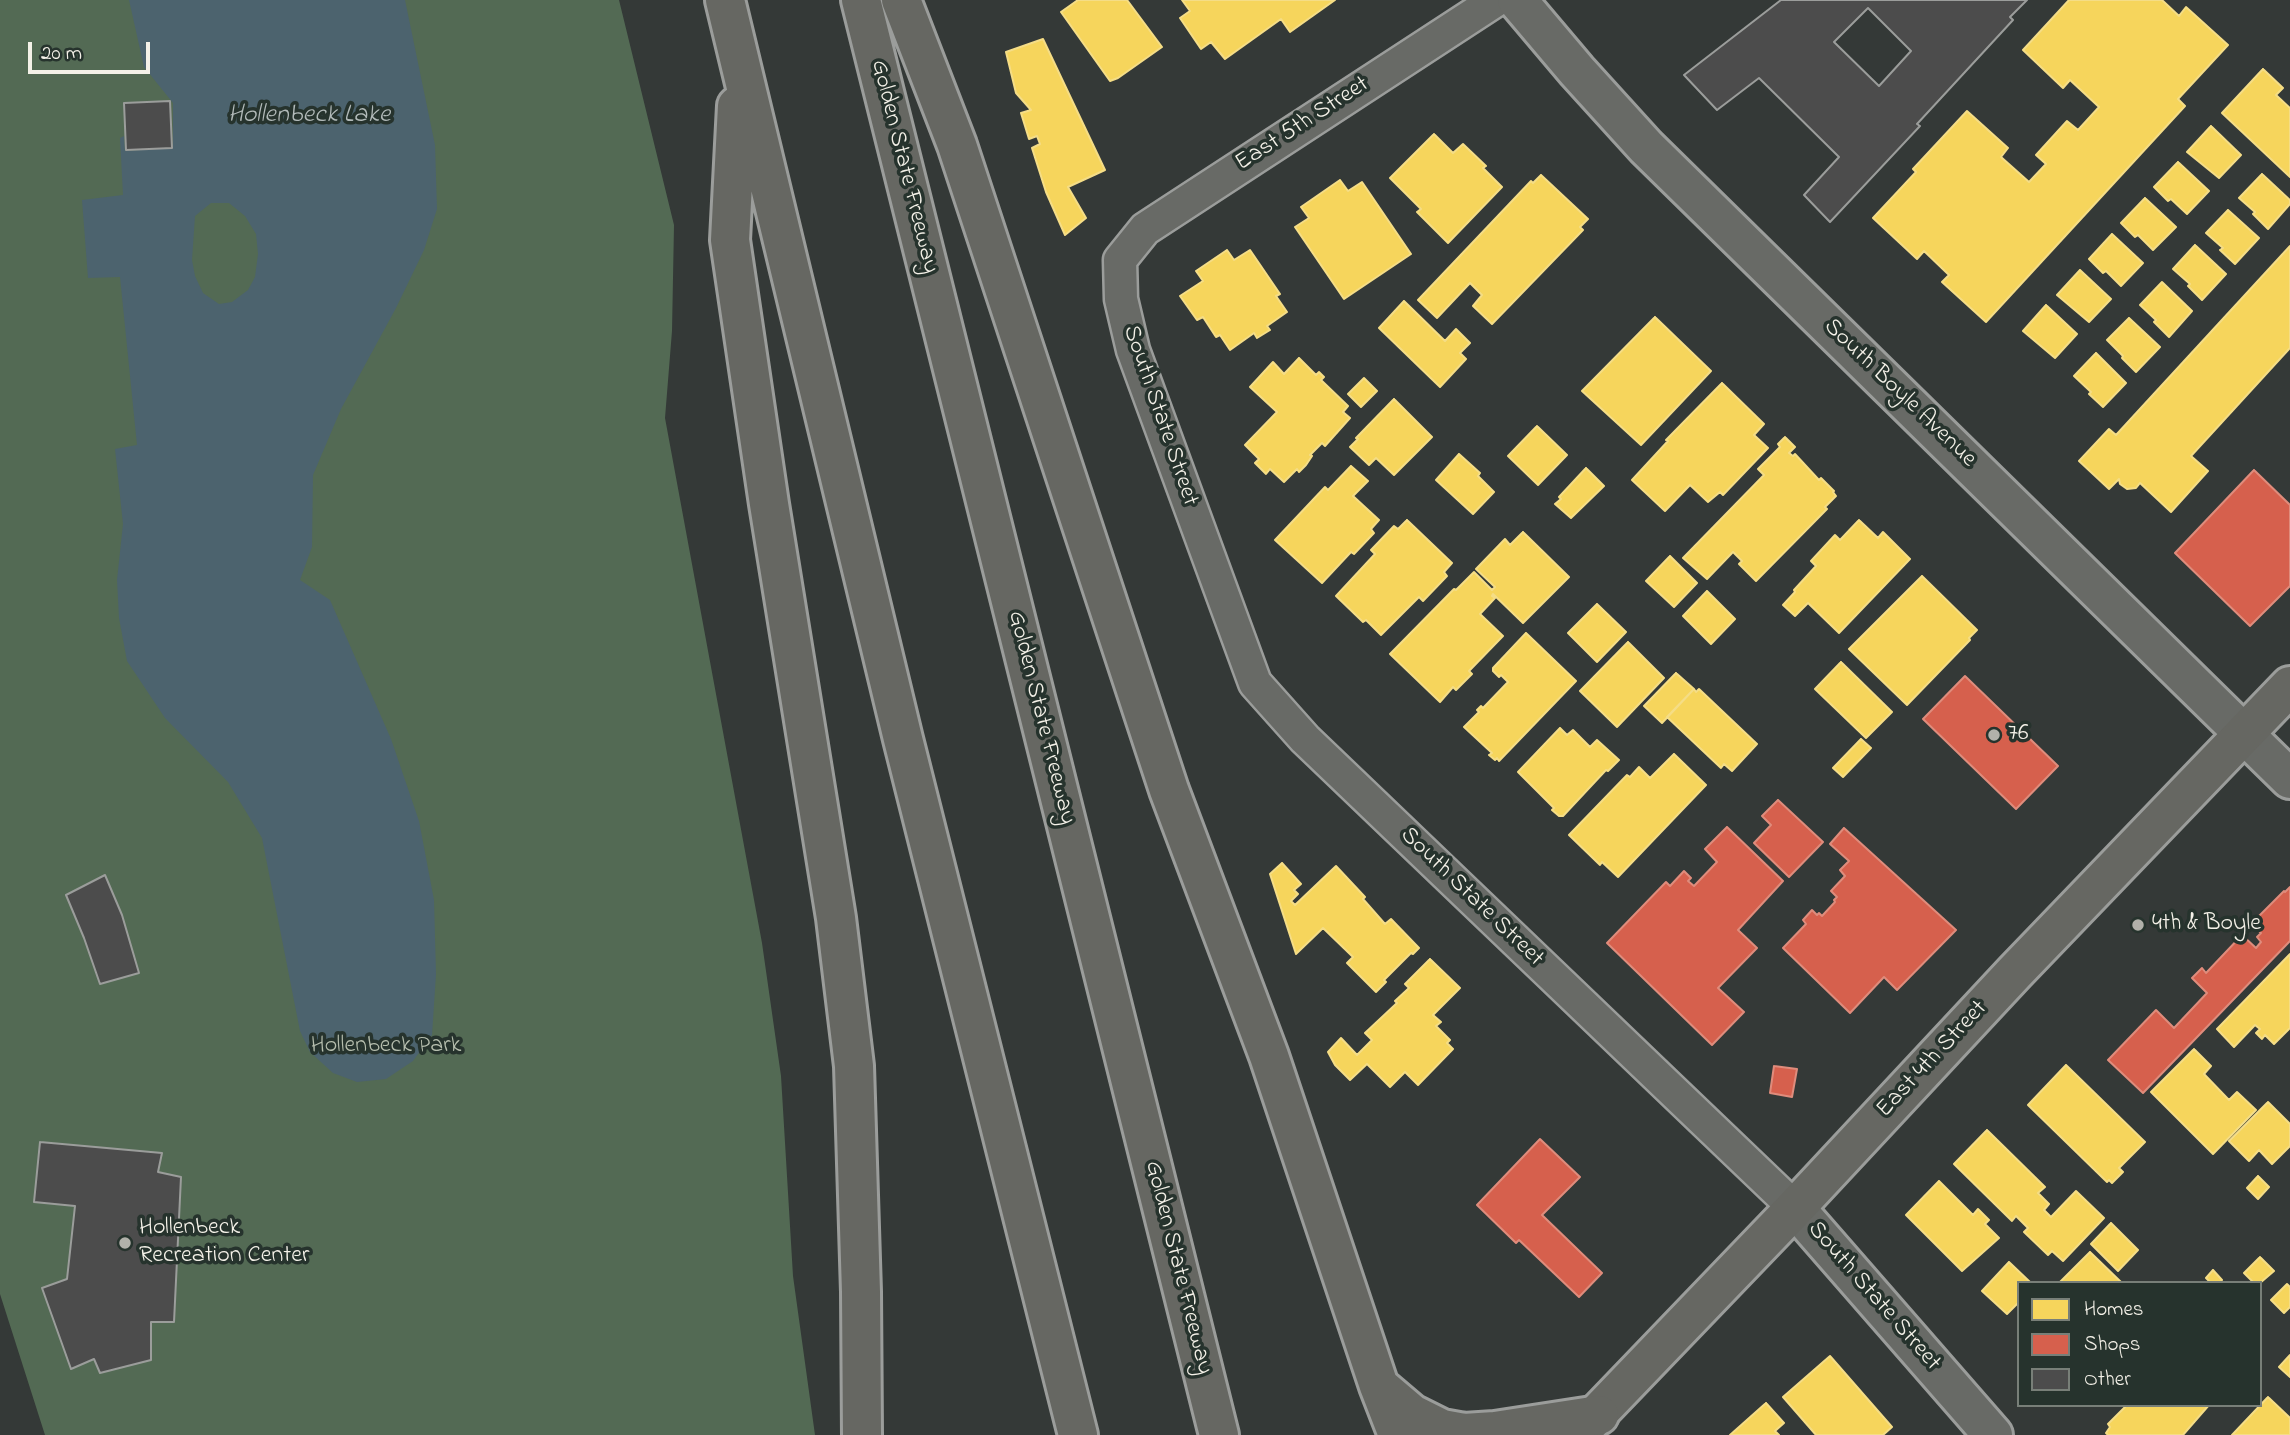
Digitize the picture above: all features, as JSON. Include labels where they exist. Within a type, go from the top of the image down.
[{"type":"main road","points":[[725,0],[903,738],[1078,1435]]},
{"type":"main road","name":"Golden State Freeway","points":[[861,0],[1219,1435]]},
{"type":"main road","points":[[901,0],[957,145],[1169,790],[1269,1056],[1379,1386],[1398,1435]]},
{"type":"main road","name":"South Boyle Avenue","points":[[1517,0],[1646,147],[2290,779]]},
{"type":"main road","points":[[739,62],[730,240],[769,504],[836,918],[854,1066],[862,1435]]},
{"type":"main road","name":"East 4th Street","points":[[1588,1425],[2024,962],[2290,686]]},
{"type":"main road","name":"South State Street","points":[[1795,1208],[1993,1435]]},
{"type":"main road","points":[[1379,1386],[1412,1415],[1442,1429],[1464,1433],[1588,1425]]},
{"type":"street","name":"East 5th Street","points":[[1120,260],[1145,229],[1496,0]]},
{"type":"street","name":"South State Street","points":[[1120,260],[1121,299],[1133,350],[1255,684],[1305,739],[1795,1208]]},
{"type":"green space","name":"Hollenbeck Park","points":[[0,0],[619,0],[674,225],[672,331],[665,418],[762,943],[781,1076],[793,1276],[815,1435],[45,1435],[0,1294]]},
{"type":"water","name":"Hollenbeck Lake","points":[[129,0],[405,0],[435,145],[437,209],[424,250],[341,409],[313,475],[312,547],[300,580],[330,600],[391,739],[419,821],[434,900],[436,974],[432,1035],[413,1061],[386,1079],[357,1082],[333,1073],[310,1052],[300,1031],[262,838],[228,782],[165,718],[127,661],[119,618],[117,580],[123,524],[115,449],[137,445],[120,277],[88,278],[82,200],[123,195],[120,138],[124,136],[125,151],[173,148],[173,103],[144,67]],"holes":[[[211,203],[229,203],[245,216],[256,234],[258,254],[255,277],[248,290],[232,302],[219,304],[203,293],[195,276],[192,260],[195,216]]]},
{"type":"building: Homes","points":[[1078,0],[1127,0],[1162,47],[1110,81],[1061,12]]},
{"type":"building: Homes","points":[[1182,0],[1335,0],[1290,32],[1281,19],[1225,59],[1211,42],[1201,49],[1180,18],[1190,11]]},
{"type":"building: Homes","points":[[2069,0],[2162,0],[2179,16],[2186,7],[2228,45],[2178,99],[2185,106],[1986,322],[1942,282],[1949,275],[1924,251],[1917,259],[1873,218],[1916,172],[1913,169],[1967,111],[2008,148],[2001,157],[2029,182],[2046,164],[2036,155],[2067,121],[2078,130],[2099,107],[2070,80],[2063,88],[2023,50]]},
{"type":"building: Homes","points":[[1043,39],[1105,170],[1068,187],[1086,218],[1065,235],[1046,192],[1032,148],[1040,144],[1037,136],[1029,139],[1021,113],[1031,110],[1016,93],[1006,52]]},
{"type":"building: Homes","points":[[2263,69],[2283,88],[2276,95],[2290,108],[2290,177],[2222,113]]},
{"type":"building: Homes","points":[[2211,126],[2241,155],[2219,178],[2187,152]]},
{"type":"building: Homes","points":[[1434,134],[1453,153],[1463,144],[1486,166],[1483,168],[1502,187],[1448,243],[1417,212],[1421,209],[1390,178]]},
{"type":"building: Homes","points":[[2178,162],[2209,191],[2187,214],[2154,187]]},
{"type":"building: Homes","points":[[2262,174],[2290,200],[2290,204],[2268,229],[2253,214],[2255,212],[2239,198]]},
{"type":"building: Homes","points":[[1541,175],[1588,219],[1580,227],[1583,230],[1492,324],[1473,306],[1482,295],[1470,283],[1437,318],[1418,300],[1531,181],[1533,183]]},
{"type":"building: Homes","points":[[1340,180],[1348,191],[1362,182],[1411,254],[1344,299],[1295,227],[1309,218],[1301,207]]},
{"type":"building: Homes","points":[[2145,198],[2176,227],[2153,250],[2121,223]]},
{"type":"building: Homes","points":[[2228,210],[2259,238],[2235,264],[2220,250],[2223,248],[2206,233]]},
{"type":"building: Homes","points":[[2112,234],[2143,263],[2121,286],[2089,259]]},
{"type":"building: Homes","points":[[2195,245],[2226,274],[2202,300],[2188,286],[2190,284],[2173,269]]},
{"type":"building: Homes","points":[[2290,246],[2290,348],[2191,456],[2208,471],[2171,512],[2140,483],[2136,488],[2127,489],[2120,484],[2119,479],[2109,489],[2079,461],[2109,429],[2116,435]]},
{"type":"building: Homes","points":[[1227,250],[1234,260],[1250,250],[1280,294],[1276,296],[1287,312],[1267,326],[1270,330],[1257,338],[1254,333],[1230,350],[1220,335],[1216,337],[1203,317],[1197,320],[1180,296],[1203,281],[1196,271]]},
{"type":"building: Homes","points":[[2080,270],[2111,299],[2089,322],[2057,295]]},
{"type":"building: Homes","points":[[2162,282],[2192,311],[2169,337],[2140,305]]},
{"type":"building: Homes","points":[[1404,301],[1445,341],[1456,329],[1470,343],[1460,353],[1466,359],[1440,387],[1379,328]]},
{"type":"building: Homes","points":[[2046,305],[2077,334],[2055,358],[2023,331]]},
{"type":"building: Homes","points":[[1655,317],[1711,371],[1641,445],[1582,391]]},
{"type":"building: Homes","points":[[2129,318],[2160,347],[2136,372],[2107,340]]},
{"type":"building: Homes","points":[[2096,353],[2126,383],[2103,407],[2074,376]]},
{"type":"building: Homes","points":[[1299,358],[1316,375],[1319,372],[1324,377],[1321,380],[1348,406],[1343,412],[1350,418],[1325,446],[1322,443],[1310,455],[1312,456],[1299,472],[1297,469],[1284,482],[1270,469],[1266,474],[1255,463],[1259,459],[1245,445],[1277,412],[1250,387],[1273,362],[1284,374]]},
{"type":"building: Homes","points":[[1364,378],[1377,391],[1361,407],[1348,394]]},
{"type":"building: Homes","points":[[1722,383],[1764,424],[1754,435],[1768,448],[1723,495],[1720,492],[1708,502],[1690,485],[1665,511],[1632,480],[1668,441],[1666,440]]},
{"type":"building: Homes","points":[[1394,399],[1432,437],[1394,475],[1376,458],[1369,465],[1350,447]]},
{"type":"building: Homes","points":[[1537,426],[1567,455],[1538,485],[1508,456]]},
{"type":"building: Homes","points":[[1785,437],[1795,447],[1789,453],[1793,456],[1795,454],[1836,496],[1825,507],[1827,509],[1756,581],[1739,564],[1742,561],[1733,552],[1707,579],[1683,558],[1764,475],[1758,469],[1780,447],[1778,444]]},
{"type":"building: Homes","points":[[1459,454],[1480,473],[1478,476],[1494,492],[1473,514],[1436,480]]},
{"type":"building: Homes","points":[[1351,466],[1368,481],[1353,496],[1379,520],[1371,529],[1374,533],[1354,554],[1351,552],[1322,583],[1275,540],[1325,487],[1328,490]]},
{"type":"building: Homes","points":[[1586,468],[1604,486],[1571,518],[1555,504]]},
{"type":"building: Homes","points":[[1407,520],[1452,563],[1444,572],[1447,576],[1423,601],[1419,597],[1381,635],[1336,596],[1375,554],[1371,550],[1394,526],[1398,529]]},
{"type":"building: Homes","points":[[1859,520],[1878,538],[1883,532],[1910,559],[1839,633],[1808,603],[1795,616],[1783,605],[1816,566],[1811,561],[1835,535],[1840,540]]},
{"type":"building: Homes","points":[[1523,532],[1569,577],[1523,623],[1493,594],[1495,598],[1480,614],[1503,636],[1469,671],[1472,674],[1456,690],[1453,687],[1440,702],[1390,654],[1474,572],[1492,590],[1495,587],[1476,569],[1505,539],[1510,545]]},
{"type":"building: Homes","points":[[1670,556],[1697,583],[1674,607],[1646,581]]},
{"type":"building: Homes","points":[[1922,576],[1977,630],[1907,705],[1849,649]]},
{"type":"building: Homes","points":[[1707,591],[1735,619],[1711,644],[1683,616]]},
{"type":"building: Homes","points":[[1597,604],[1626,632],[1597,662],[1568,633]]},
{"type":"building: Homes","points":[[1526,633],[1576,681],[1499,761],[1489,755],[1492,753],[1464,727],[1479,712],[1477,710],[1481,706],[1483,708],[1508,682],[1501,675],[1499,677],[1493,668]]},
{"type":"building: Homes","points":[[1628,642],[1664,678],[1617,727],[1580,691]]},
{"type":"building: Homes","points":[[1841,662],[1892,712],[1866,738],[1815,689]]},
{"type":"building: Homes","points":[[1676,673],[1694,689],[1662,723],[1644,706]]},
{"type":"building: Homes","points":[[1694,689],[1696,692],[1699,689],[1757,744],[1732,771],[1724,764],[1721,768],[1667,717]]},
{"type":"building: Homes","points":[[1560,728],[1567,735],[1573,730],[1590,747],[1597,740],[1619,760],[1606,770],[1563,816],[1552,810],[1554,808],[1518,772]]},
{"type":"building: Homes","points":[[1861,739],[1871,748],[1843,777],[1833,768]]},
{"type":"building: Homes","points":[[1674,754],[1706,785],[1618,877],[1602,862],[1600,865],[1569,835],[1627,775],[1630,777],[1639,767],[1650,778]]},
{"type":"building: Homes","points":[[1282,863],[1301,884],[1294,890],[1298,894],[1291,901],[1295,905],[1336,866],[1365,897],[1363,899],[1385,924],[1391,919],[1419,948],[1384,980],[1386,982],[1376,992],[1347,963],[1353,957],[1323,928],[1296,954],[1270,874]]},
{"type":"building: Homes","points":[[2290,954],[2290,1028],[2274,1044],[2265,1035],[2262,1039],[2256,1033],[2260,1029],[2255,1025],[2234,1047],[2217,1029]]},
{"type":"building: Homes","points":[[1430,959],[1460,988],[1433,1015],[1441,1022],[1436,1026],[1450,1040],[1447,1043],[1453,1049],[1418,1085],[1405,1072],[1390,1087],[1367,1064],[1350,1080],[1335,1065],[1328,1052],[1341,1038],[1357,1055],[1372,1040],[1365,1033],[1397,1003],[1395,1001],[1409,988],[1405,984]]},
{"type":"building: Homes","points":[[2194,1049],[2211,1066],[2204,1074],[2229,1100],[2237,1092],[2256,1110],[2213,1154],[2151,1092]]},
{"type":"building: Homes","points":[[2066,1065],[2145,1142],[2119,1168],[2123,1172],[2112,1183],[2109,1180],[2107,1182],[2028,1105]]},
{"type":"building: Homes","points":[[2268,1102],[2290,1124],[2290,1146],[2272,1164],[2259,1150],[2249,1161],[2229,1141]]},
{"type":"building: Homes","points":[[1987,1130],[2045,1187],[2038,1193],[2049,1204],[2044,1210],[2051,1217],[2076,1191],[2104,1218],[2063,1261],[2052,1251],[2048,1255],[2024,1232],[2028,1228],[2016,1216],[2012,1221],[1954,1164]]},
{"type":"building: Homes","points":[[2258,1176],[2269,1187],[2258,1199],[2247,1188]]},
{"type":"building: Homes","points":[[1939,1181],[1973,1215],[1978,1209],[1989,1220],[1985,1224],[1999,1238],[1962,1271],[1906,1215]]},
{"type":"building: Homes","points":[[2111,1223],[2138,1250],[2118,1271],[2091,1244]]},
{"type":"building: Homes","points":[[2090,1252],[2120,1281],[2061,1281]]},
{"type":"building: Homes","points":[[2260,1257],[2274,1271],[2262,1281],[2252,1281],[2244,1273]]},
{"type":"building: Homes","points":[[2009,1262],[2029,1281],[2017,1281],[2017,1304],[2007,1314],[1982,1291]]},
{"type":"building: Homes","points":[[2213,1270],[2222,1280],[2209,1281],[2206,1278]]},
{"type":"building: Homes","points":[[2287,1284],[2290,1287],[2290,1307],[2284,1313],[2271,1300]]},
{"type":"building: Homes","points":[[2290,1355],[2290,1377],[2279,1367]]},
{"type":"building: Homes","points":[[1830,1356],[1892,1427],[1883,1435],[1816,1435],[1783,1397]]},
{"type":"building: Homes","points":[[2268,1397],[2290,1418],[2290,1435],[2232,1435],[2259,1407],[2262,1407]]},
{"type":"building: Homes","points":[[1766,1403],[1784,1423],[1775,1431],[1779,1435],[1730,1435]]},
{"type":"building: Homes","points":[[2125,1407],[2207,1407],[2183,1435],[2108,1435],[2108,1424]]},
{"type":"building: Shops","points":[[2254,470],[2290,505],[2290,586],[2250,626],[2175,553]]},
{"type":"building: Shops","points":[[1965,676],[2058,766],[2016,809],[1923,719]]},
{"type":"building: Shops","points":[[1778,800],[1823,842],[1789,877],[1754,843],[1771,825],[1762,816]]},
{"type":"building: Shops","points":[[1727,827],[1783,881],[1738,930],[1757,948],[1718,988],[1744,1012],[1712,1045],[1607,943],[1666,882],[1670,886],[1684,871],[1691,878],[1688,881],[1694,886],[1717,862],[1705,849]]},
{"type":"building: Shops","points":[[1844,828],[1956,930],[1897,990],[1884,977],[1850,1013],[1783,948],[1806,924],[1803,920],[1812,910],[1822,916],[1835,902],[1837,897],[1831,891],[1845,876],[1840,870],[1849,861],[1830,844]]},
{"type":"building: Shops","points":[[2290,887],[2290,941],[2143,1093],[2108,1060],[2156,1010],[2174,1028],[2207,993],[2192,978],[2202,968],[2206,973],[2242,935],[2256,948],[2261,942],[2257,937],[2261,933],[2251,924]]},
{"type":"building: Shops","points":[[1774,1066],[1797,1069],[1792,1097],[1770,1093]]},
{"type":"building: Shops","points":[[1540,1139],[1580,1177],[1542,1215],[1602,1273],[1579,1297],[1519,1240],[1516,1243],[1477,1205]]},
{"type":"building: Other","points":[[1781,0],[2027,0],[2010,17],[2013,20],[1917,124],[1920,126],[1830,222],[1804,195],[1839,157],[1759,78],[1717,110],[1684,75]],"holes":[[[1868,8],[1911,51],[1879,86],[1834,42]]]},
{"type":"building: Other","points":[[170,101],[172,148],[126,150],[124,103]]},
{"type":"building: Other","points":[[105,875],[122,915],[139,973],[100,984],[66,895]]},
{"type":"building: Other","name":"Hollenbeck Recreation Center","points":[[40,1142],[162,1153],[158,1172],[181,1177],[174,1322],[151,1322],[151,1360],[100,1373],[94,1359],[71,1369],[42,1288],[67,1279],[75,1206],[34,1202]]},
{"type":"place","name":"76","points":[[1994,735]]},
{"type":"place","name":"4th & Boyle","points":[[2138,925]]},
{"type":"place","name":"Hollenbeck Recreation Center","points":[[125,1243]]}]
